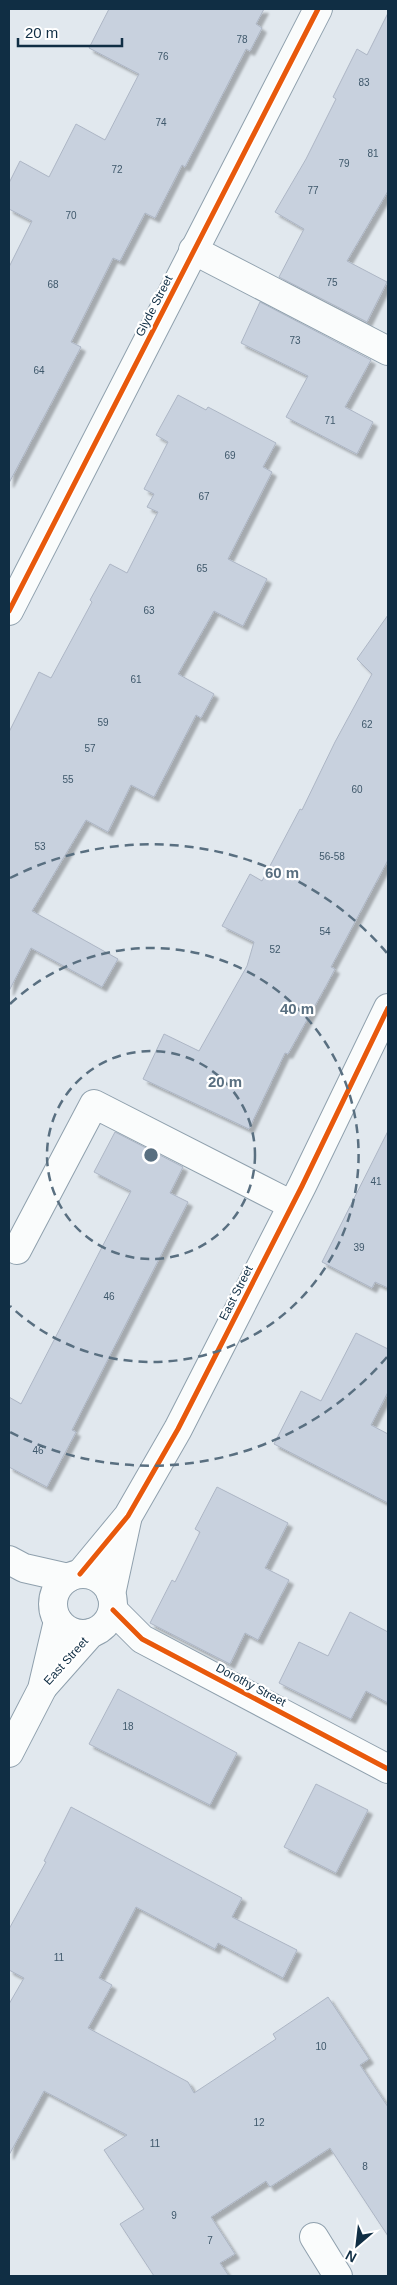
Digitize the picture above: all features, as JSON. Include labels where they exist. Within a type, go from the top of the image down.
[{"type":"street","name":"Glyde Street","points":[[9,611],[318,9]]},
{"type":"street","points":[[194,250],[388,351]]},
{"type":"street","name":"East Street","points":[[74,1576],[128,1516],[178,1429],[292,1205],[388,1008]]},
{"type":"street","points":[[17,1250],[94,1104],[292,1205]]},
{"type":"street","name":"East Street","points":[[112,1602],[128,1516]]},
{"type":"street","points":[[17,1564],[74,1576],[90,1575],[99,1579],[112,1602],[105,1626],[94,1632],[83,1634],[69,1631],[17,1564]]},
{"type":"street","points":[[56,1616],[55,1592],[74,1576]]},
{"type":"street","name":"Dorothy Street","points":[[112,1602],[142,1639]]},
{"type":"street","name":"East Street","points":[[42,1689],[56,1616]]},
{"type":"street","name":"East Street","points":[[9,1753],[42,1689],[94,1632]]},
{"type":"street","name":"Dorothy Street","points":[[94,1632],[142,1639],[388,1769]]},
{"type":"street","points":[[314,2237],[338,2276]]},
{"type":"building","points":[[109,9],[264,9],[256,24],[262,28],[250,51],[246,49],[185,167],[182,165],[155,218],[145,213],[120,261],[113,258],[71,342],[81,347],[9,483],[9,267],[32,221],[9,209],[9,183],[20,161],[49,177],[76,124],[105,140],[139,74],[89,48]]},
{"type":"building","points":[[388,13],[388,191],[347,261],[387,282],[367,322],[279,277],[304,229],[275,212],[306,159],[336,99],[333,97],[357,49],[367,55]]},
{"type":"building","points":[[260,302],[371,360],[345,407],[373,422],[357,454],[286,417],[308,376],[241,343]]},
{"type":"building","points":[[178,395],[206,410],[208,407],[276,443],[263,467],[272,472],[228,559],[267,579],[243,626],[214,611],[178,674],[214,694],[201,718],[196,715],[154,797],[131,785],[108,832],[86,820],[32,911],[118,959],[102,987],[31,948],[9,991],[9,732],[39,672],[51,678],[110,564],[127,573],[158,512],[147,507],[154,494],[144,489],[168,442],[156,435]]},
{"type":"building","points":[[388,615],[388,860],[331,967],[335,969],[288,1054],[285,1053],[249,1129],[143,1079],[164,1034],[199,1051],[247,966],[254,942],[222,926],[250,874],[262,881],[300,809],[302,810],[335,742],[372,674],[357,659]]},
{"type":"building","points":[[388,1131],[388,1288],[375,1282],[372,1288],[322,1262]]},
{"type":"building","points":[[115,1132],[183,1167],[170,1193],[188,1202],[72,1430],[76,1432],[47,1487],[9,1467],[9,1397],[21,1404],[131,1191],[94,1172]]},
{"type":"building","points":[[356,1333],[388,1349],[388,1392],[371,1425],[388,1434],[388,1503],[274,1444],[301,1391],[321,1401]]},
{"type":"building","points":[[217,1487],[288,1523],[265,1568],[289,1580],[258,1640],[245,1633],[230,1664],[150,1623],[172,1580],[175,1582],[200,1532],[195,1529]]},
{"type":"building","points":[[350,1612],[388,1632],[388,1703],[366,1691],[351,1719],[279,1683],[299,1642],[328,1656]]},
{"type":"building","points":[[118,1689],[237,1753],[210,1805],[89,1744]]},
{"type":"building","points":[[316,1784],[368,1810],[336,1873],[284,1847]]},
{"type":"building","points":[[71,1807],[242,1898],[232,1917],[297,1950],[283,1978],[218,1943],[215,1949],[136,1907],[99,1978],[112,1985],[88,2028],[188,2082],[194,2093],[276,2039],[273,2034],[328,1997],[369,2059],[360,2065],[388,2107],[388,2236],[330,2148],[270,2187],[266,2181],[211,2217],[235,2254],[220,2263],[229,2276],[154,2276],[120,2224],[144,2209],[104,2150],[127,2135],[44,2091],[9,2155],[9,2004],[24,1978],[9,1970],[9,1929],[46,1862],[44,1861]]},
{"type":"cycle path","points":[[9,611],[318,9]]},
{"type":"cycle path","points":[[80,1574],[128,1516],[178,1429],[302,1186],[388,1008]]},
{"type":"cycle path","points":[[113,1610],[142,1639],[388,1769]]}]
